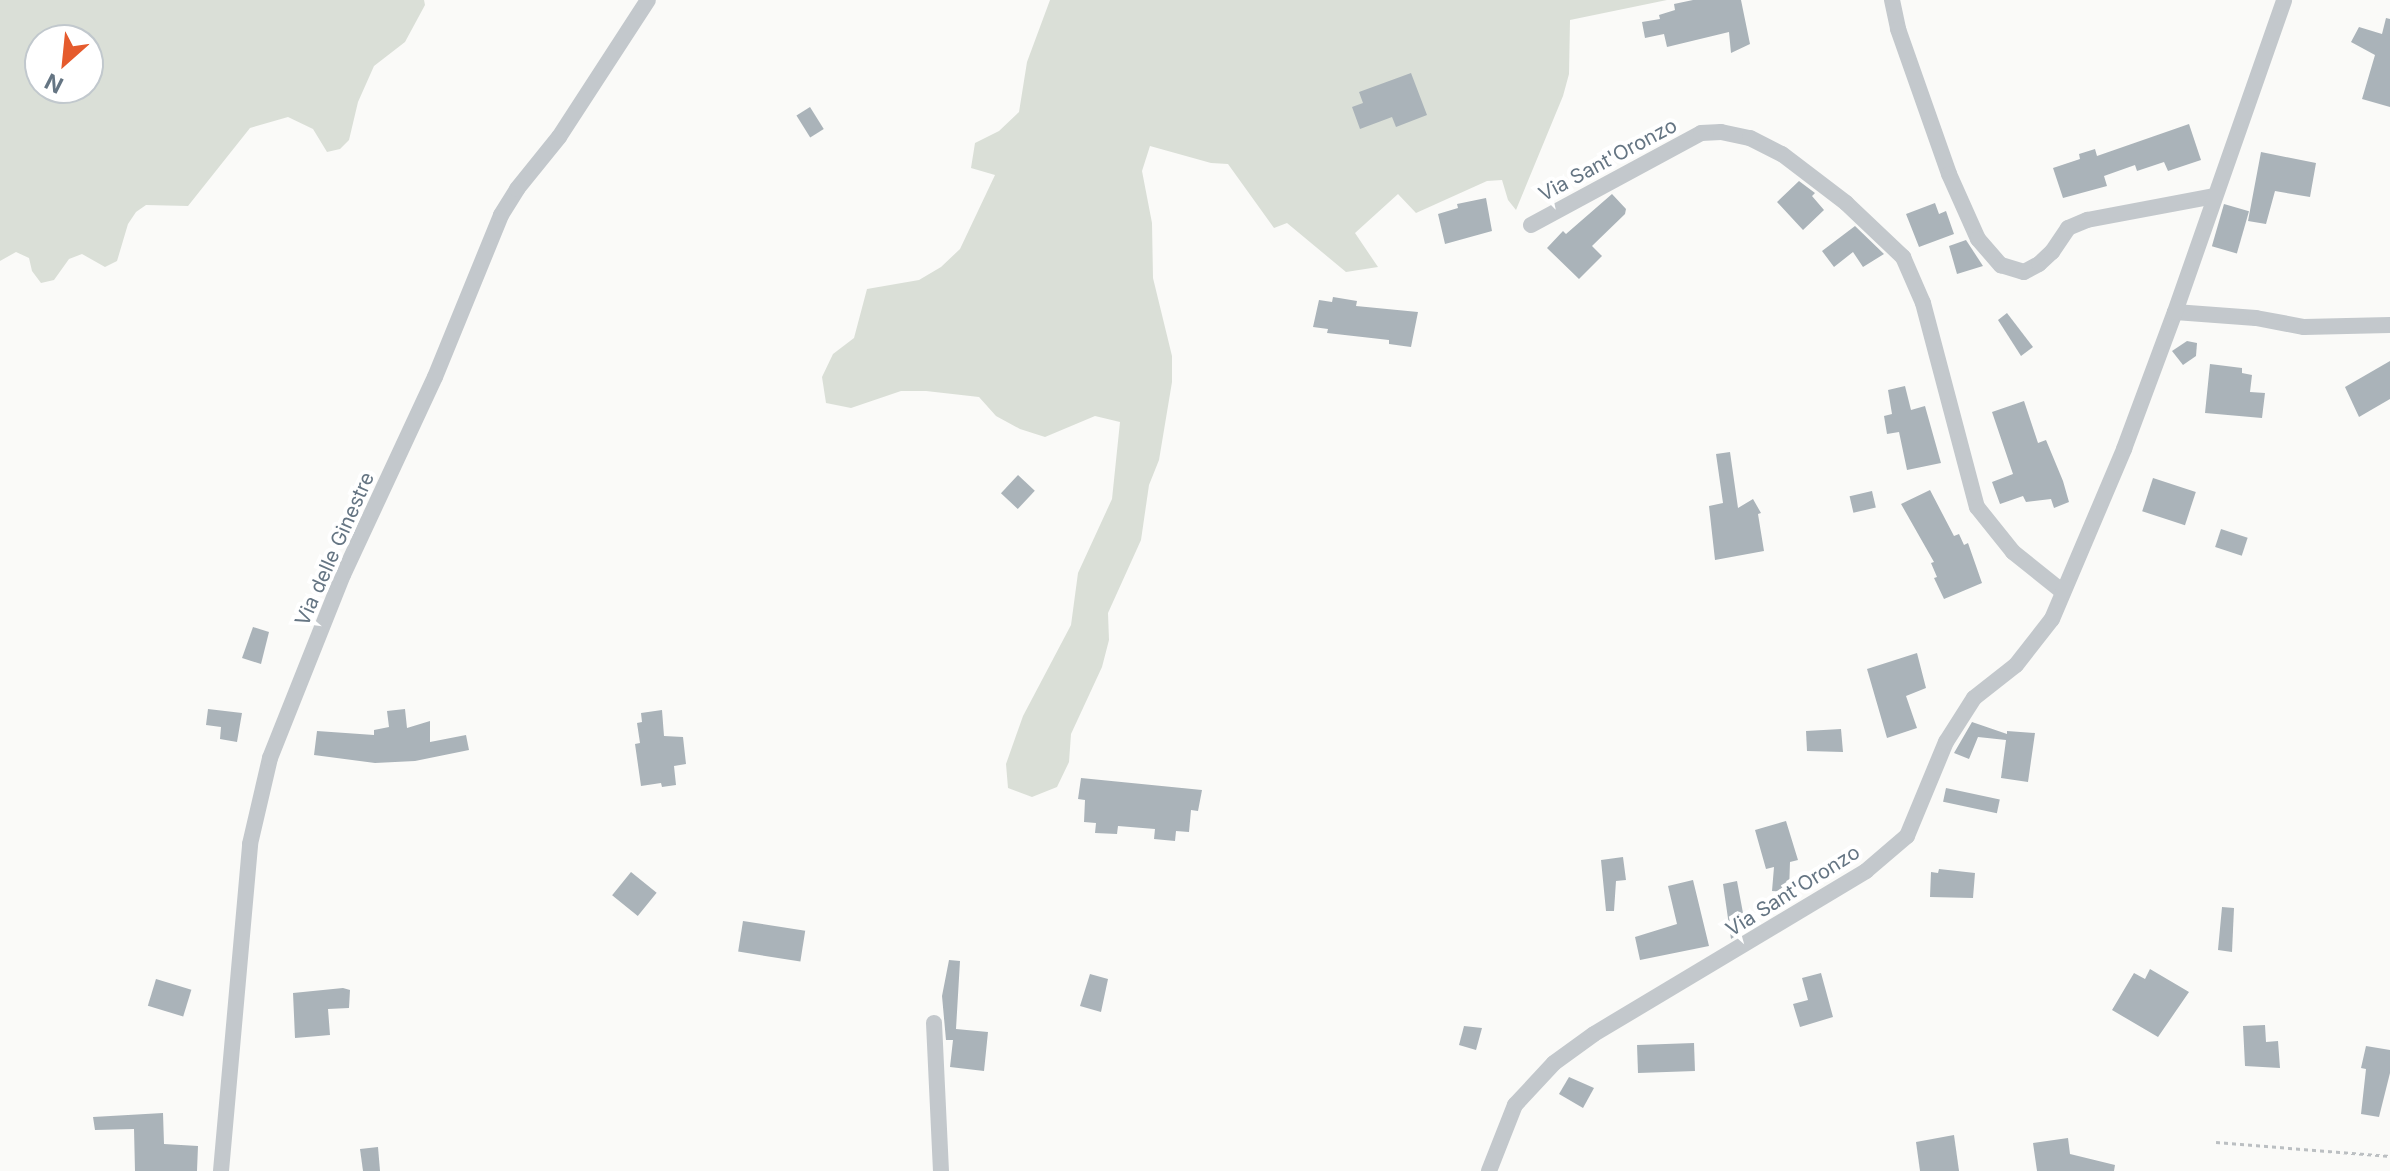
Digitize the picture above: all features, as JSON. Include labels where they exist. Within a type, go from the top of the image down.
[{"type":"street","name":"Via delle Ginestre","points":[[221,1171],[250,844],[270,758],[343,575],[435,377],[501,215],[517,189],[559,137],[648,0]]},
{"type":"street","points":[[1892,0],[1898,29],[1949,174],[1978,239],[2001,265],[2024,272],[2052,252],[2068,228],[2087,220],[2214,196]]},
{"type":"street","name":"Via Sant'Oronzo","points":[[1489,1171],[1515,1105],[1554,1063],[1594,1034],[1854,878],[1892,851],[1907,836],[1946,742],[1974,698],[2016,665],[2052,619],[2124,449],[2284,0]]},
{"type":"street","name":"Via Sant'Oronzo","points":[[1531,225],[1701,133],[1721,132],[1750,138],[1782,154],[1846,203],[1903,257],[1923,303],[1947,381],[1961,455],[1977,507],[2013,552],[2063,592]]},
{"type":"street","points":[[2175,312],[2256,318],[2304,327],[2390,325]]},
{"type":"street","points":[[934,1023],[941,1171]]},
{"type":"path","points":[[2216,1142],[2390,1156]]},
{"type":"shaded area","points":[[0,0],[424,0],[425,5],[405,42],[374,66],[358,102],[349,140],[340,149],[327,152],[313,129],[288,117],[250,128],[188,206],[146,205],[136,212],[128,224],[117,261],[105,267],[82,254],[69,259],[54,280],[41,283],[32,271],[29,258],[16,252],[0,261]]},
{"type":"shaded area","points":[[1050,0],[1667,0],[1570,20],[1569,74],[1563,96],[1516,210],[1508,200],[1502,180],[1487,181],[1416,213],[1398,194],[1355,233],[1378,267],[1346,272],[1287,223],[1274,228],[1228,164],[1211,163],[1150,146],[1142,171],[1152,223],[1153,278],[1172,356],[1172,382],[1159,460],[1149,485],[1141,540],[1108,613],[1109,640],[1102,667],[1071,734],[1069,762],[1057,787],[1032,797],[1008,788],[1006,764],[1023,716],[1071,625],[1078,573],[1112,499],[1120,422],[1095,416],[1045,437],[1020,429],[996,416],[979,397],[926,391],[901,391],[851,408],[826,403],[822,377],[833,354],[854,338],[867,289],[919,280],[941,267],[960,249],[995,175],[971,168],[975,143],[999,131],[1019,112],[1027,62]]},
{"type":"building","points":[[1693,0],[1741,0],[1750,44],[1731,53],[1729,32],[1667,47],[1664,34],[1645,38],[1642,22],[1660,19],[1659,15],[1675,10],[1674,4]]},
{"type":"building","points":[[2386,18],[2390,19],[2390,107],[2362,99],[2375,55],[2351,42],[2359,27],[2382,34]]},
{"type":"building","points":[[1411,73],[1427,115],[1396,127],[1392,117],[1360,129],[1352,107],[1363,103],[1359,92]]},
{"type":"building","points":[[810,107],[824,129],[810,138],[796,115]]},
{"type":"building","points":[[2189,124],[2201,160],[2168,171],[2164,162],[2137,171],[2135,165],[2104,176],[2107,186],[2063,198],[2053,168],[2080,159],[2079,154],[2095,149],[2097,156]]},
{"type":"building","points":[[2261,152],[2316,163],[2310,197],[2275,191],[2266,224],[2248,221]]},
{"type":"building","points":[[1799,181],[1815,193],[1812,196],[1824,210],[1803,230],[1777,202]]},
{"type":"building","points":[[1612,194],[1626,209],[1625,214],[1592,246],[1602,256],[1579,279],[1547,248],[1563,231],[1566,234]]},
{"type":"building","points":[[1486,198],[1492,231],[1445,244],[1438,214],[1458,208],[1457,204]]},
{"type":"building","points":[[1935,203],[1939,214],[1946,211],[1954,234],[1919,247],[1906,214]]},
{"type":"building","points":[[2224,204],[2249,211],[2237,253],[2212,246]]},
{"type":"building","points":[[1855,226],[1884,254],[1863,267],[1853,252],[1834,267],[1822,251]]},
{"type":"building","points":[[1966,240],[1983,266],[1957,274],[1949,246]]},
{"type":"building","points":[[1333,297],[1357,301],[1356,306],[1418,312],[1411,347],[1389,344],[1389,340],[1327,333],[1328,329],[1313,327],[1319,300],[1332,302]]},
{"type":"building","points":[[2007,313],[2033,347],[2021,356],[1998,320]]},
{"type":"building","points":[[2187,341],[2197,343],[2196,356],[2183,365],[2172,351]]},
{"type":"building","points":[[2390,361],[2390,399],[2359,417],[2345,387]]},
{"type":"building","points":[[2210,364],[2242,368],[2242,373],[2252,375],[2250,392],[2265,393],[2262,418],[2205,413]]},
{"type":"building","points":[[1905,386],[1911,410],[1925,406],[1941,463],[1907,470],[1899,432],[1887,434],[1884,416],[1892,414],[1888,390]]},
{"type":"building","points":[[2024,401],[2038,443],[2046,440],[2069,502],[2054,508],[2051,499],[2026,502],[2023,496],[2000,504],[1992,482],[2013,474],[1992,412]]},
{"type":"building","points":[[1730,452],[1738,508],[1753,499],[1761,513],[1758,514],[1764,551],[1715,560],[1709,506],[1723,503],[1716,454]]},
{"type":"building","points":[[1018,475],[1035,491],[1018,509],[1001,493]]},
{"type":"building","points":[[2153,478],[2196,492],[2185,525],[2142,511]]},
{"type":"building","points":[[1930,490],[1954,536],[1959,534],[1964,545],[1968,543],[1982,583],[1944,599],[1934,578],[1937,577],[1931,563],[1934,562],[1901,504]]},
{"type":"building","points":[[1872,491],[1876,508],[1853,513],[1850,496]]},
{"type":"building","points":[[2221,529],[2248,538],[2242,556],[2215,547]]},
{"type":"building","points":[[253,627],[269,632],[261,664],[242,658]]},
{"type":"building","points":[[1917,653],[1926,688],[1906,696],[1917,728],[1887,738],[1867,669]]},
{"type":"building","points":[[208,709],[242,713],[237,742],[220,739],[221,727],[206,725]]},
{"type":"building","points":[[405,709],[407,728],[430,721],[430,742],[466,735],[469,750],[415,761],[375,763],[314,755],[317,731],[374,735],[374,730],[389,727],[387,711]]},
{"type":"building","points":[[662,710],[664,736],[683,737],[686,764],[674,766],[676,785],[662,787],[661,783],[641,786],[635,744],[640,743],[637,723],[642,722],[641,713]]},
{"type":"building","points":[[1972,722],[2007,734],[2007,731],[2035,733],[2028,782],[2001,778],[2006,740],[1978,737],[1969,759],[1954,753]]},
{"type":"building","points":[[1841,729],[1843,752],[1807,751],[1806,731]]},
{"type":"building","points":[[1081,778],[1202,790],[1198,811],[1191,810],[1189,832],[1176,831],[1175,841],[1154,839],[1155,829],[1118,826],[1117,834],[1095,833],[1096,823],[1084,822],[1085,800],[1078,799]]},
{"type":"building","points":[[1946,788],[2000,799],[1997,813],[1943,802]]},
{"type":"building","points":[[1786,821],[1798,860],[1790,862],[1789,892],[1772,891],[1774,867],[1766,869],[1755,830]]},
{"type":"building","points":[[1623,857],[1626,880],[1616,881],[1614,911],[1606,911],[1601,860]]},
{"type":"building","points":[[1939,869],[1975,873],[1973,898],[1930,897],[1931,872],[1938,873]]},
{"type":"building","points":[[631,872],[657,893],[638,916],[612,895]]},
{"type":"building","points":[[1693,880],[1709,946],[1640,960],[1635,937],[1677,924],[1668,886]]},
{"type":"building","points":[[1737,881],[1746,929],[1731,939],[1723,884]]},
{"type":"building","points":[[2222,907],[2234,908],[2232,952],[2218,950]]},
{"type":"building","points":[[743,921],[805,931],[800,961],[738,952]]},
{"type":"building","points":[[949,960],[960,961],[956,1029],[988,1032],[984,1071],[950,1067],[953,1040],[946,1040],[942,996]]},
{"type":"building","points":[[2150,969],[2189,992],[2158,1037],[2112,1010],[2134,973],[2145,979]]},
{"type":"building","points":[[1821,973],[1833,1017],[1800,1027],[1793,1004],[1808,1000],[1802,978]]},
{"type":"building","points":[[1090,974],[1108,979],[1101,1012],[1080,1006]]},
{"type":"building","points":[[156,979],[191,990],[183,1017],[148,1006]]},
{"type":"building","points":[[350,990],[349,1008],[328,1009],[330,1035],[295,1038],[293,993]]},
{"type":"building","points":[[2265,1025],[2266,1042],[2278,1041],[2280,1068],[2245,1066],[2243,1026]]},
{"type":"building","points":[[1464,1026],[1482,1028],[1476,1050],[1459,1045]]},
{"type":"building","points":[[1694,1043],[1695,1071],[1638,1073],[1637,1045]]},
{"type":"building","points":[[2366,1046],[2390,1050],[2390,1073],[2379,1117],[2361,1114],[2366,1069],[2361,1068]]},
{"type":"building","points":[[1569,1077],[1594,1088],[1583,1108],[1559,1094]]},
{"type":"building","points":[[163,1113],[164,1144],[198,1146],[197,1171],[135,1171],[134,1129],[95,1130],[93,1117]]},
{"type":"building","points":[[1954,1135],[1959,1171],[1920,1171],[1916,1142]]},
{"type":"building","points":[[2068,1138],[2070,1154],[2115,1165],[2114,1171],[2037,1171],[2033,1143]]},
{"type":"building","points":[[378,1147],[380,1171],[363,1171],[360,1149]]}]
